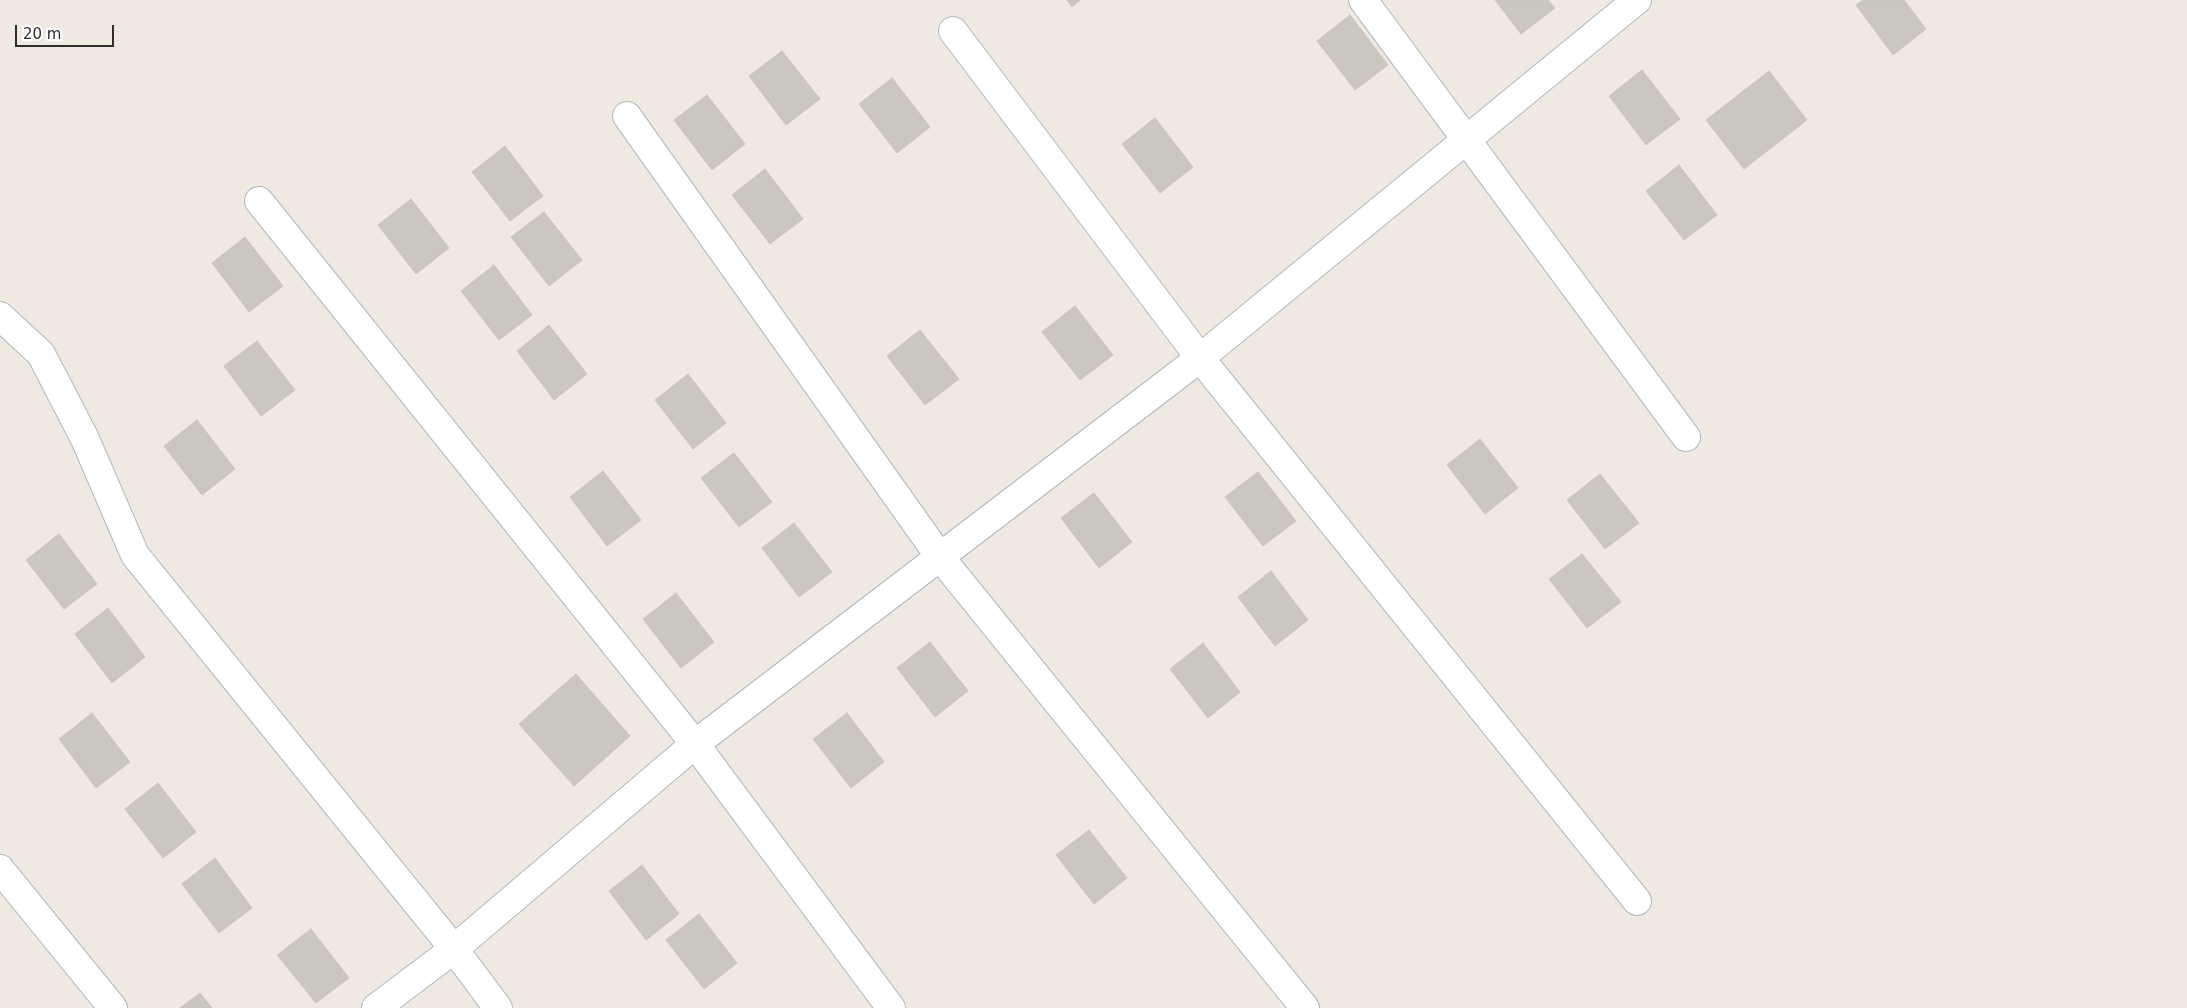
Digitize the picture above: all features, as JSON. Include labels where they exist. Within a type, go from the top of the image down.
[{"type":"street","points":[[1363,0],[1686,437]]},
{"type":"street","points":[[376,1008],[454,949],[695,744],[1200,358],[1638,0]]},
{"type":"street","points":[[953,31],[1200,358],[1637,901]]},
{"type":"street","points":[[627,116],[940,557],[1305,1008]]},
{"type":"street","points":[[259,201],[695,744],[891,1008]]},
{"type":"street","points":[[0,316],[41,354],[85,439],[135,556],[454,949],[498,1008]]},
{"type":"street","points":[[0,869],[113,1008]]},
{"type":"building","points":[[1067,0],[1080,0],[1072,7]]},
{"type":"building","points":[[1495,0],[1548,0],[1555,8],[1521,34]]},
{"type":"building","points":[[1863,0],[1904,0],[1926,29],[1893,55],[1856,5]]},
{"type":"building","points":[[1350,15],[1388,65],[1355,90],[1317,41]]},
{"type":"building","points":[[782,51],[820,99],[786,125],[749,76]]},
{"type":"building","points":[[1642,70],[1680,119],[1646,145],[1609,96]]},
{"type":"building","points":[[1769,71],[1807,120],[1744,169],[1706,120]]},
{"type":"building","points":[[892,78],[930,127],[897,153],[859,104]]},
{"type":"building","points":[[707,95],[745,144],[712,170],[674,120]]},
{"type":"building","points":[[1155,118],[1193,167],[1160,193],[1122,144]]},
{"type":"building","points":[[505,146],[543,196],[510,221],[472,172]]},
{"type":"building","points":[[1679,165],[1717,215],[1684,240],[1646,191]]},
{"type":"building","points":[[765,169],[803,219],[770,244],[732,195]]},
{"type":"building","points":[[411,199],[449,248],[416,274],[378,225]]},
{"type":"building","points":[[544,212],[582,260],[549,286],[511,237]]},
{"type":"building","points":[[245,237],[283,286],[249,312],[212,263]]},
{"type":"building","points":[[494,265],[532,315],[499,340],[461,291]]},
{"type":"building","points":[[1075,306],[1113,355],[1080,380],[1042,332]]},
{"type":"building","points":[[549,325],[587,374],[554,400],[517,351]]},
{"type":"building","points":[[920,330],[959,379],[925,405],[887,356]]},
{"type":"building","points":[[257,341],[295,390],[261,416],[224,366]]},
{"type":"building","points":[[688,374],[726,423],[693,449],[655,400]]},
{"type":"building","points":[[197,420],[235,469],[202,495],[164,446]]},
{"type":"building","points":[[1480,439],[1518,488],[1485,514],[1447,465]]},
{"type":"building","points":[[734,453],[772,502],[739,527],[701,478]]},
{"type":"building","points":[[603,471],[641,520],[607,546],[570,497]]},
{"type":"building","points":[[1258,472],[1296,521],[1263,546],[1225,497]]},
{"type":"building","points":[[1600,474],[1639,523],[1605,549],[1567,500]]},
{"type":"building","points":[[1094,493],[1132,542],[1099,568],[1061,518]]},
{"type":"building","points":[[794,523],[832,572],[799,597],[762,548]]},
{"type":"building","points":[[59,534],[97,584],[64,609],[26,560]]},
{"type":"building","points":[[1582,554],[1621,602],[1587,628],[1549,579]]},
{"type":"building","points":[[1271,571],[1308,620],[1275,646],[1238,597]]},
{"type":"building","points":[[676,593],[714,642],[681,668],[643,619]]},
{"type":"building","points":[[108,608],[145,657],[112,683],[75,634]]},
{"type":"building","points":[[930,642],[968,691],[935,717],[897,668]]},
{"type":"building","points":[[1203,643],[1240,692],[1208,718],[1170,669]]},
{"type":"building","points":[[576,674],[630,736],[574,786],[519,724]]},
{"type":"building","points":[[92,713],[130,762],[96,788],[59,739]]},
{"type":"building","points":[[847,713],[884,762],[851,788],[813,739]]},
{"type":"building","points":[[158,783],[196,832],[163,858],[125,809]]},
{"type":"building","points":[[1089,830],[1127,878],[1094,904],[1056,855]]},
{"type":"building","points":[[215,858],[252,908],[219,933],[182,884]]},
{"type":"building","points":[[642,865],[679,914],[646,940],[609,891]]},
{"type":"building","points":[[699,914],[737,963],[704,989],[666,940]]},
{"type":"building","points":[[311,929],[349,978],[316,1003],[277,955]]},
{"type":"building","points":[[200,993],[212,1008],[180,1008]]}]
